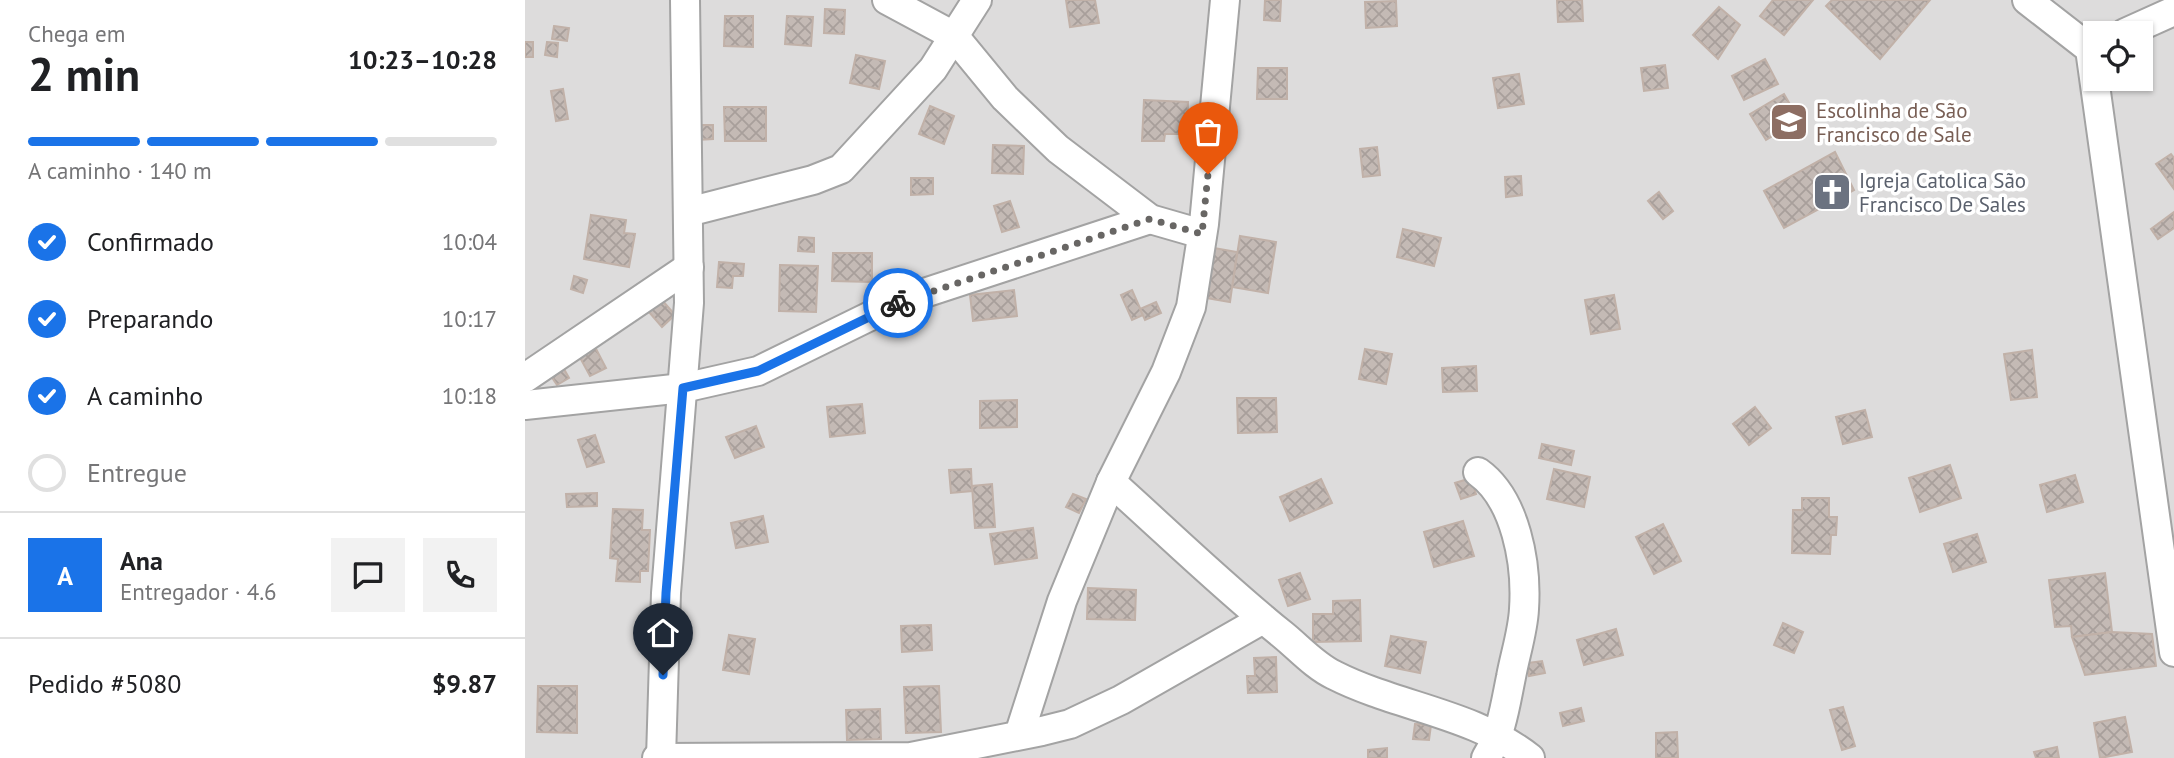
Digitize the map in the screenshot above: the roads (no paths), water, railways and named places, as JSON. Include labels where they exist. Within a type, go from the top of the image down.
[{"type":"street","points":[[685,0],[689,267],[683,388],[666,593],[660,758],[911,757],[1070,724],[1121,700],[1263,619]]},
{"type":"street","points":[[887,0],[954,36],[1005,98],[1058,149],[1150,219],[1202,234]]},
{"type":"street","points":[[688,212],[813,180],[841,169],[933,69],[977,0]]},
{"type":"street","points":[[1019,735],[1062,601],[1111,482],[1166,372],[1191,307],[1202,234],[1225,0]]},
{"type":"street","points":[[2027,0],[2083,41]]},
{"type":"street","points":[[2152,21],[2174,11]]},
{"type":"street","points":[[2099,91],[2174,652]]},
{"type":"street","points":[[525,405],[683,388],[758,371],[902,300],[1150,219]]},
{"type":"street","points":[[525,378],[689,267]]},
{"type":"street","points":[[1478,472],[1490,481],[1510,516],[1523,564],[1524,609],[1493,747]]},
{"type":"street","points":[[1111,482],[1263,619],[1331,674],[1372,692],[1478,726],[1493,747],[1530,758]]},
{"type":"place","name":"Escolinha de São Francisco de Sale","points":[[1789,122]]},
{"type":"place","name":"Igreja Catolica São Francisco De Sales","points":[[1832,192]]}]
